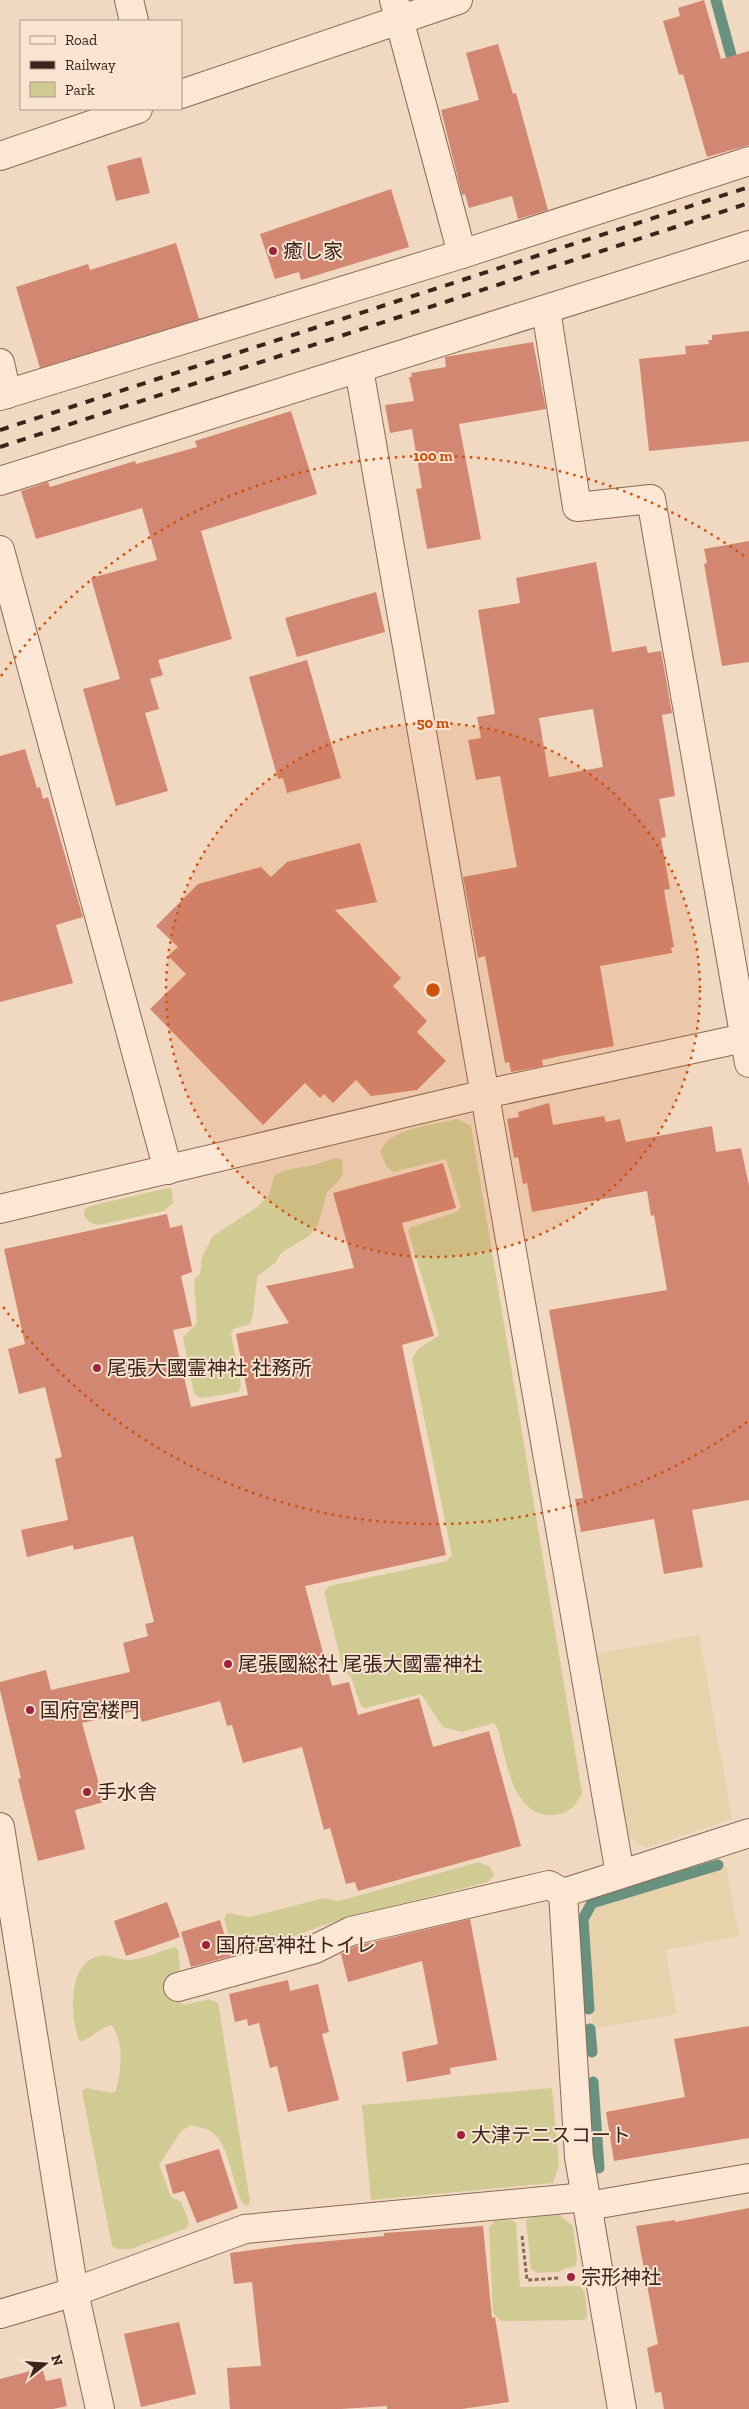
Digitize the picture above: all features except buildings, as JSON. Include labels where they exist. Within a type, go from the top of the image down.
[{"type":"street","points":[[128,0],[134,20]]},
{"type":"street","points":[[182,94],[397,10],[458,0]]},
{"type":"street","points":[[397,10],[462,254]]},
{"type":"street","points":[[0,156],[135,110]]},
{"type":"street","points":[[0,363],[4,395],[462,254],[749,161]]},
{"type":"street","points":[[0,481],[359,370],[749,245]]},
{"type":"street","points":[[0,1209],[485,1094],[748,1046],[651,499],[577,507],[546,310]]},
{"type":"street","points":[[359,370],[620,1874]]},
{"type":"street","points":[[0,550],[168,1170]]},
{"type":"street","points":[[0,1827],[74,2292],[100,2409]]},
{"type":"street","points":[[178,1987],[315,1949],[351,1931],[549,1885],[563,1893],[749,1833]]},
{"type":"street","points":[[563,1893],[579,2157],[622,2409]]},
{"type":"street","points":[[0,2314],[74,2292],[245,2229],[518,2203],[587,2201],[749,2178]]},
{"type":"path","points":[[518,2203],[528,2280],[560,2278]]},
{"type":"shaded area","points":[[699,1635],[732,1819],[645,1848],[628,1837],[595,1654]]},
{"type":"shaded area","points":[[726,1866],[739,1936],[665,1950],[677,2014],[593,2029],[586,1919],[594,1905]]},
{"type":"green space","points":[[457,1119],[471,1126],[582,1793],[568,1811],[554,1815],[540,1813],[529,1807],[520,1797],[508,1770],[498,1729],[494,1723],[462,1732],[443,1727],[421,1694],[365,1708],[361,1706],[351,1677],[343,1670],[324,1591],[330,1586],[447,1561],[452,1555],[412,1359],[418,1349],[439,1335],[408,1230],[411,1227],[456,1212],[461,1207],[446,1159],[393,1172],[387,1167],[380,1152],[385,1144],[402,1133]]},
{"type":"green space","points":[[337,1158],[342,1159],[343,1173],[339,1181],[327,1192],[318,1225],[309,1236],[281,1253],[276,1262],[258,1276],[250,1324],[233,1329],[231,1334],[241,1384],[239,1392],[201,1398],[194,1394],[183,1337],[197,1323],[194,1280],[200,1274],[202,1257],[213,1236],[257,1207],[269,1195],[274,1176],[288,1170]]},
{"type":"green space","points":[[168,1188],[172,1190],[173,1203],[164,1211],[98,1225],[89,1222],[84,1215],[85,1209],[90,1206]]},
{"type":"green space","points":[[479,1862],[490,1867],[494,1875],[488,1882],[344,1918],[239,1956],[234,1955],[224,1918],[227,1913],[250,1917],[324,1898],[339,1901]]},
{"type":"green space","points":[[174,1947],[178,1950],[180,1968],[174,1981],[174,1999],[184,2005],[209,1999],[218,2003],[250,2201],[248,2205],[244,2205],[236,2187],[227,2154],[217,2137],[208,2130],[191,2125],[181,2131],[159,2165],[171,2197],[181,2202],[189,2222],[187,2228],[131,2249],[116,2249],[112,2246],[82,2091],[86,2088],[111,2093],[116,2091],[121,2057],[119,2041],[112,2025],[103,2028],[80,2042],[74,2022],[73,1996],[75,1984],[85,1964],[98,1956],[130,1960],[147,1957]]},
{"type":"green space","name":"大津テニスコート","points":[[552,2088],[559,2165],[553,2183],[371,2200],[362,2105]]},
{"type":"green space","points":[[559,2215],[573,2226],[577,2260],[575,2266],[560,2272],[538,2273],[531,2269],[526,2221],[530,2217]]},
{"type":"green space","points":[[512,2220],[516,2223],[520,2287],[580,2286],[585,2293],[587,2317],[584,2320],[501,2321],[493,2313],[489,2228],[494,2221]]},
{"type":"waterway","points":[[716,0],[735,70]]},
{"type":"waterway","points":[[589,2009],[583,1919],[592,1903],[718,1865]]},
{"type":"waterway","points":[[590,2029],[592,2052]]},
{"type":"waterway","points":[[593,2082],[599,2168]]},
{"type":"railway","points":[[0,430],[749,187]]},
{"type":"railway","points":[[0,447],[749,203]]},
{"type":"place","name":"癒し家","points":[[273,251]]},
{"type":"place","name":"尾張大國霊神社 社務所","points":[[97,1368]]},
{"type":"place","name":"尾張國総社 尾張大國霊神社","points":[[228,1664]]},
{"type":"place","name":"国府宮楼門","points":[[30,1710]]},
{"type":"place","name":"手水舎","points":[[87,1792]]},
{"type":"place","name":"国府宮神社トイレ","points":[[206,1945]]},
{"type":"place","name":"大津テニスコート","points":[[461,2135]]},
{"type":"place","name":"宗形神社","points":[[571,2277]]}]
